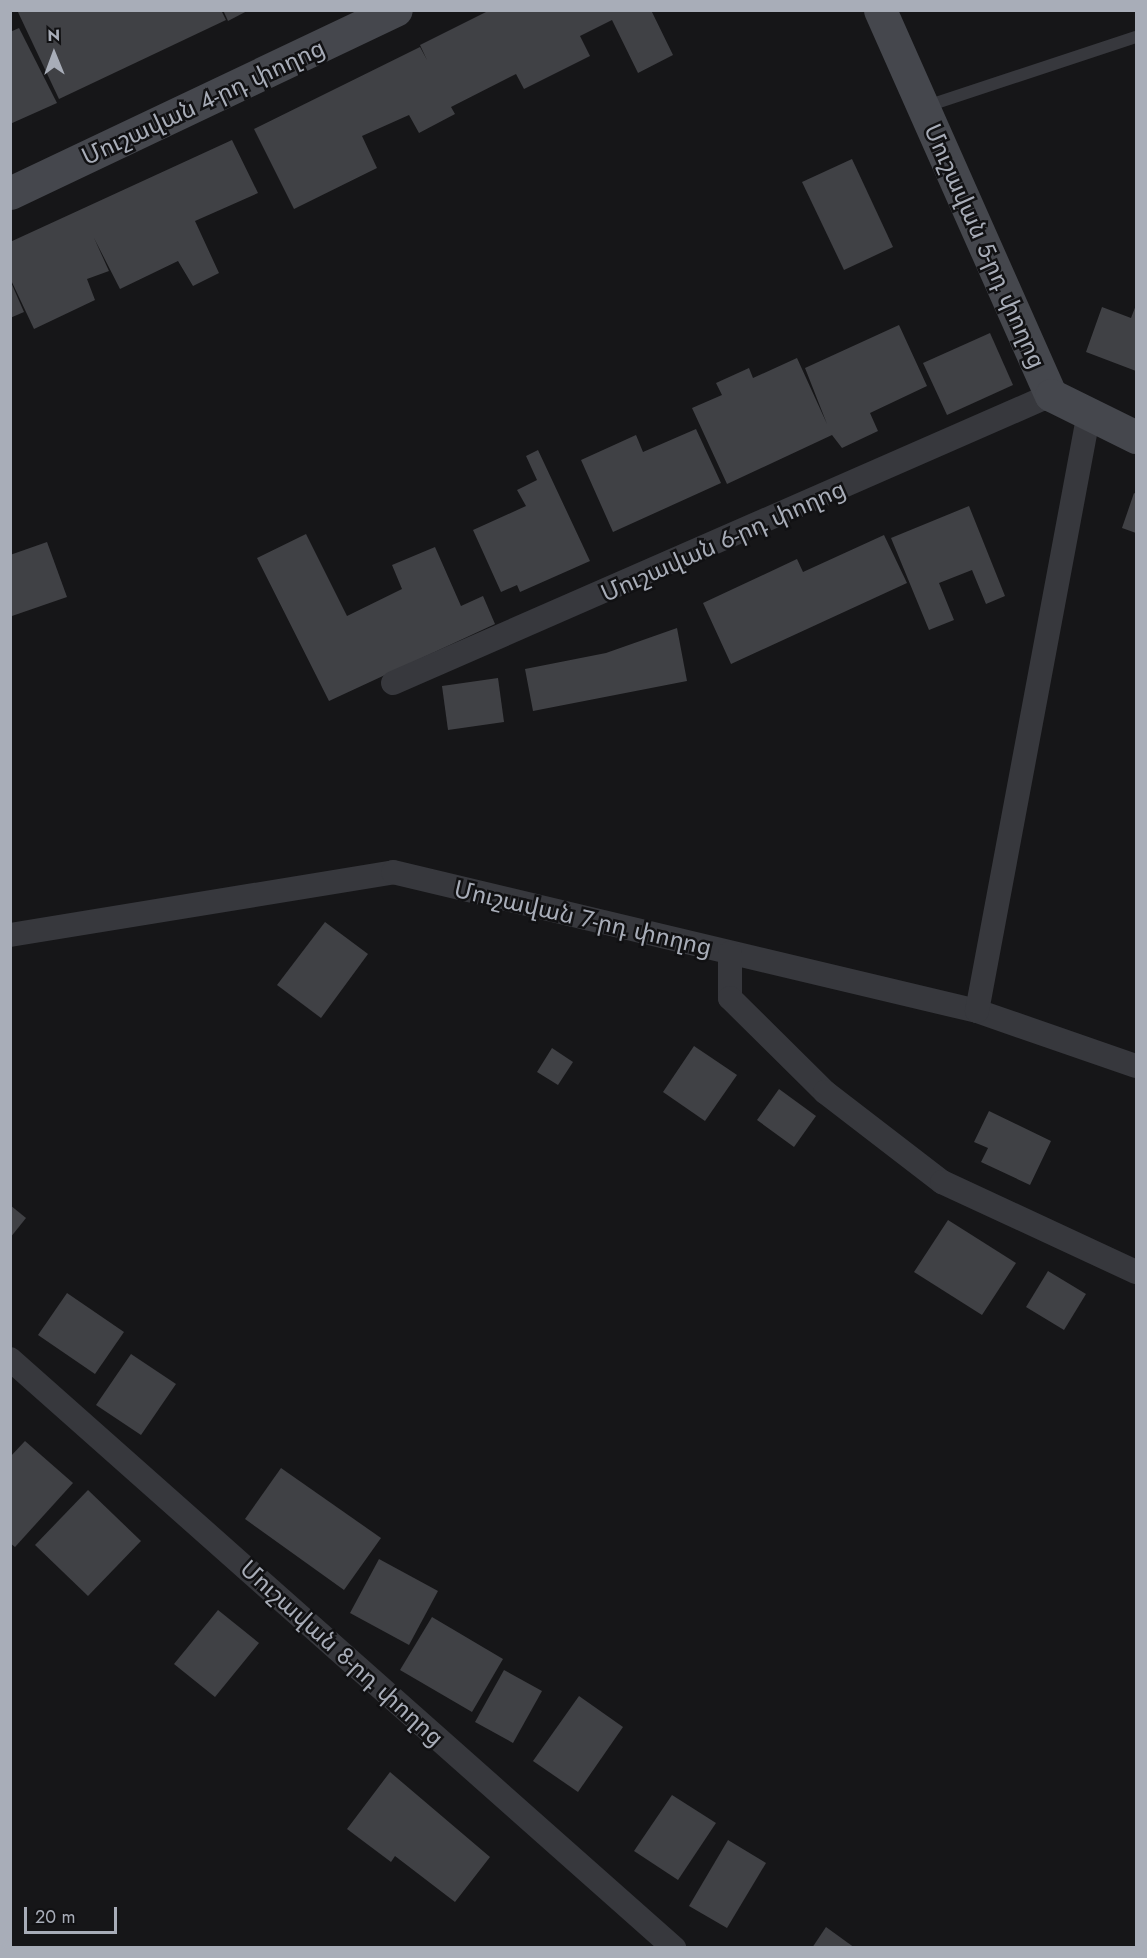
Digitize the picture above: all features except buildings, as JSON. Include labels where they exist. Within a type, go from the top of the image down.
[{"type":"street","name":"Մուշավան 4-րդ փողոց","points":[[10,193],[396,10]]},
{"type":"street","name":"Մուշավան 5-րդ փողոց","points":[[880,10],[1051,395],[1088,418],[1137,437]]},
{"type":"street","name":"Մուշավան 6-րդ փողոց","points":[[393,683],[1051,395]]},
{"type":"street","points":[[977,1011],[1088,418]]},
{"type":"street","name":"Մուշավան 7-րդ փողոց","points":[[10,935],[393,872],[730,953],[730,998],[825,1092],[942,1182],[1137,1272]]},
{"type":"street","points":[[730,953],[977,1011],[1137,1066]]},
{"type":"street","name":"Մուշավան 8-րդ փողոց","points":[[10,1359],[674,1947]]},
{"type":"lane","points":[[923,107],[1137,37]]}]
